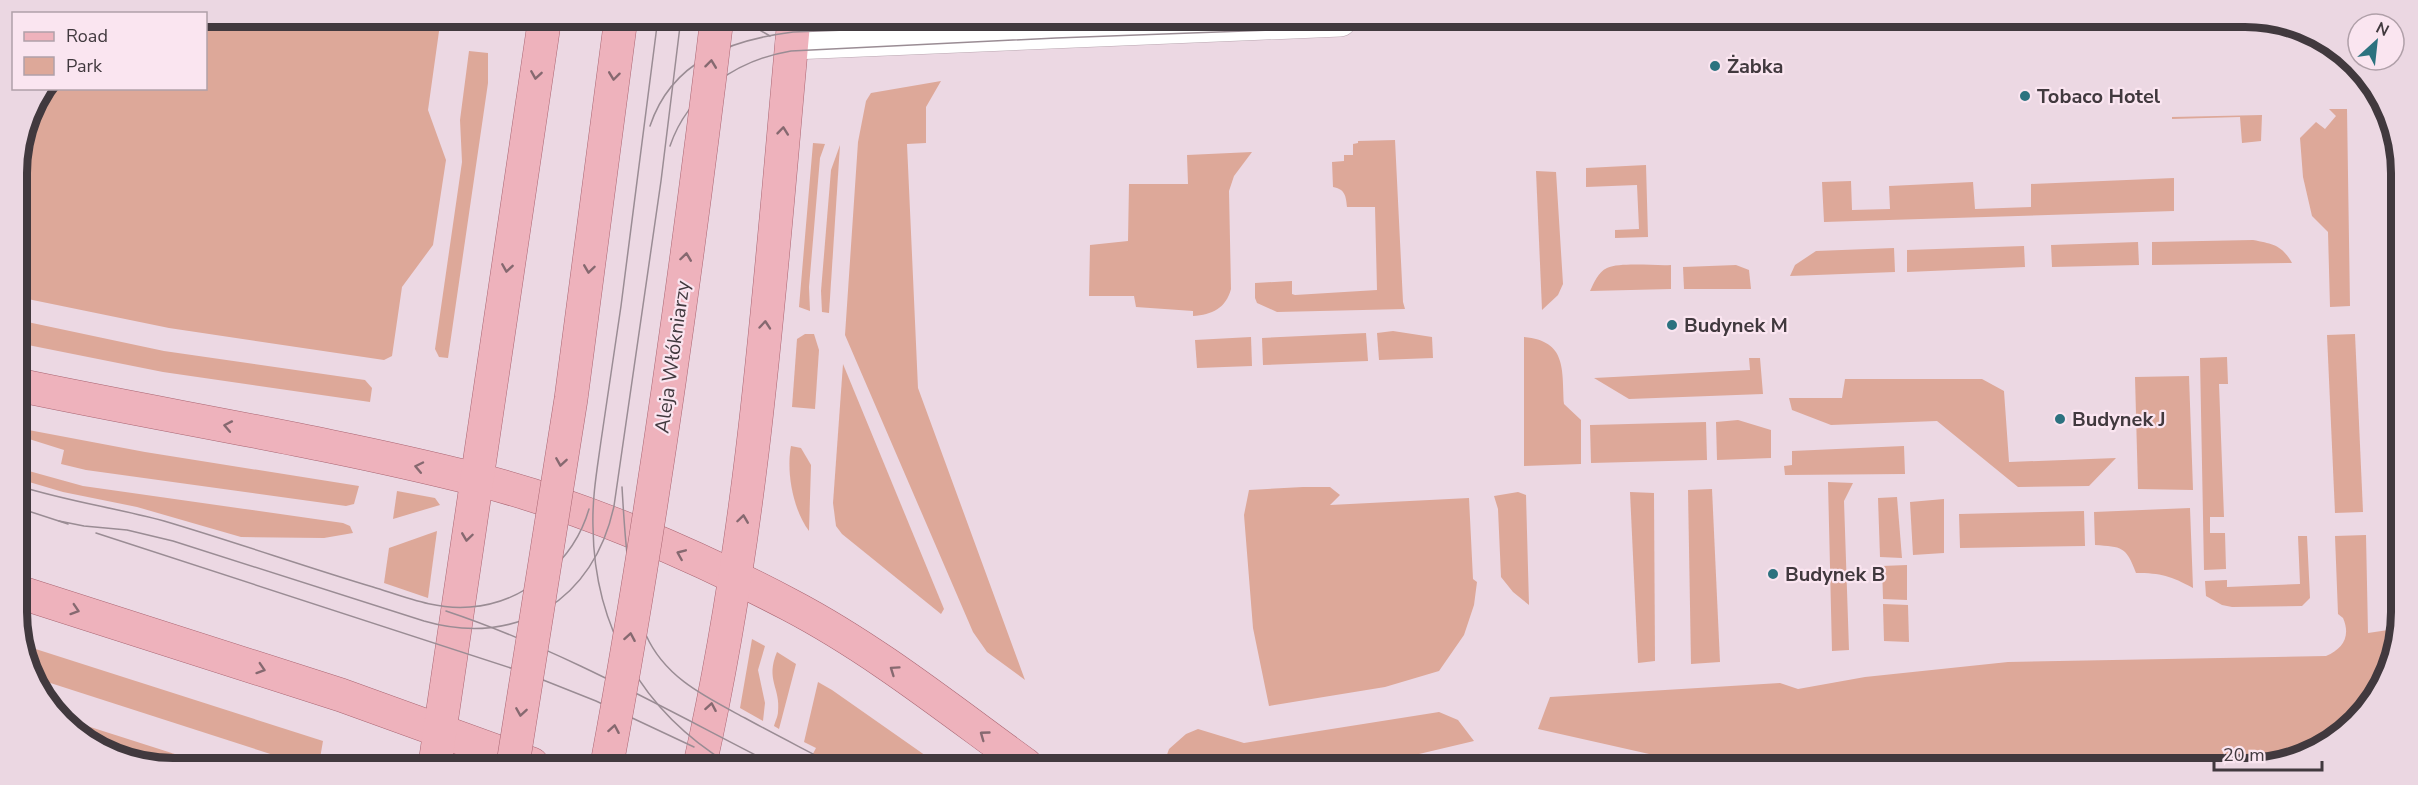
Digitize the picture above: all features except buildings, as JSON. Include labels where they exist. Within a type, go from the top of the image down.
[{"type":"main road","points":[[436,758],[544,27]]},
{"type":"main road","points":[[514,758],[572,387],[620,27]]},
{"type":"main road","name":"Aleja Włókniarzy","points":[[608,758],[665,415],[716,27]]},
{"type":"main road","points":[[701,758],[735,577],[754,435],[793,30]]},
{"type":"main road","points":[[27,387],[332,446],[476,479],[592,517],[735,577],[793,606],[890,667],[1016,758]]},
{"type":"main road","points":[[27,595],[341,695],[516,758]]},
{"type":"street","points":[[793,30],[904,27]]},
{"type":"green space","points":[[207,27],[440,27],[428,110],[446,160],[433,245],[402,287],[392,356],[384,360],[169,328],[27,299],[28,154],[38,117],[53,90],[207,90]]},
{"type":"green space","points":[[469,51],[488,53],[488,83],[448,358],[439,357],[435,349],[462,162],[460,120]]},
{"type":"green space","points":[[941,81],[926,107],[926,143],[907,144],[918,388],[1025,680],[987,652],[973,632],[845,335],[858,142],[866,101],[871,93]]},
{"type":"green space","points":[[2329,109],[2347,109],[2350,306],[2330,307],[2328,232],[2312,216],[2303,177],[2300,138],[2316,122],[2325,129],[2336,116]]},
{"type":"green space","points":[[2262,115],[2261,141],[2242,143],[2240,117],[2172,119],[2172,117]]},
{"type":"green space","points":[[1395,140],[1405,309],[1277,312],[1257,303],[1255,283],[1292,281],[1292,294],[1295,295],[1377,290],[1375,207],[1347,207],[1344,194],[1340,189],[1333,187],[1332,162],[1344,161],[1344,155],[1353,155],[1353,144],[1358,141]]},
{"type":"green space","points":[[813,143],[825,144],[820,158],[809,287],[810,311],[799,307]]},
{"type":"green space","points":[[840,145],[829,313],[822,312],[821,291],[831,170]]},
{"type":"green space","points":[[1252,152],[1234,176],[1229,191],[1231,289],[1222,306],[1212,312],[1193,316],[1193,311],[1136,307],[1134,296],[1089,296],[1090,245],[1128,241],[1129,184],[1188,184],[1187,155]]},
{"type":"green space","points":[[1646,165],[1648,237],[1615,238],[1615,230],[1639,229],[1637,185],[1586,187],[1586,168]]},
{"type":"green space","points":[[1536,171],[1556,172],[1563,284],[1558,295],[1542,310]]},
{"type":"green space","points":[[2174,178],[2174,211],[1824,222],[1822,182],[1851,181],[1852,210],[1890,209],[1889,186],[1973,182],[1975,209],[2031,207],[2031,184]]},
{"type":"green space","points":[[2253,240],[2276,246],[2292,263],[2152,265],[2152,242]]},
{"type":"green space","points":[[2138,242],[2139,265],[2052,267],[2051,245]]},
{"type":"green space","points":[[2024,246],[2025,267],[1907,272],[1907,250]]},
{"type":"green space","points":[[1894,248],[1895,272],[1790,276],[1795,265],[1816,251]]},
{"type":"green space","points":[[1671,265],[1671,289],[1590,291],[1599,275],[1613,266]]},
{"type":"green space","points":[[1736,265],[1749,270],[1751,289],[1684,289],[1683,267]]},
{"type":"green space","points":[[27,322],[164,351],[365,380],[372,388],[370,402],[163,372],[27,345]]},
{"type":"green space","points":[[1393,331],[1432,337],[1433,358],[1379,360],[1377,333]]},
{"type":"green space","points":[[1366,333],[1368,361],[1263,365],[1262,338]]},
{"type":"green space","points":[[805,334],[814,334],[819,350],[815,409],[792,407],[797,339]]},
{"type":"green space","points":[[2355,334],[2363,512],[2335,513],[2327,335]]},
{"type":"green space","points":[[1251,337],[1252,366],[1197,368],[1195,340]]},
{"type":"green space","points":[[1524,337],[1548,344],[1559,359],[1562,368],[1564,404],[1581,420],[1581,464],[1524,466]]},
{"type":"green space","points":[[2227,357],[2228,384],[2219,384],[2224,517],[2210,517],[2210,533],[2225,533],[2226,569],[2204,570],[2200,358]]},
{"type":"green space","points":[[1749,358],[1760,358],[1763,394],[1629,399],[1594,378],[1750,370]]},
{"type":"green space","points":[[843,364],[944,609],[941,614],[842,534],[836,526],[833,503]]},
{"type":"green space","points":[[2189,376],[2193,490],[2138,489],[2135,377]]},
{"type":"green space","points":[[1845,379],[1982,379],[2004,391],[2009,462],[2116,458],[2089,486],[2018,487],[1937,421],[1831,425],[1792,410],[1789,398],[1842,398]]},
{"type":"green space","points":[[1738,420],[1771,430],[1771,458],[1717,460],[1716,422]]},
{"type":"green space","points":[[1706,422],[1707,460],[1591,463],[1590,425]]},
{"type":"green space","points":[[27,430],[145,452],[359,486],[354,504],[346,506],[86,470],[61,464],[64,450],[29,439],[27,446]]},
{"type":"green space","points":[[791,446],[801,448],[811,465],[809,531],[799,513],[792,490],[789,467]]},
{"type":"green space","points":[[1904,446],[1905,474],[1785,475],[1784,466],[1792,465],[1792,451]]},
{"type":"green space","points":[[27,470],[83,486],[343,523],[350,526],[353,533],[324,538],[241,537],[137,507],[63,492],[27,481]]},
{"type":"green space","points":[[1828,482],[1853,483],[1844,501],[1849,650],[1832,651]]},
{"type":"green space","points":[[1330,487],[1340,495],[1330,505],[1469,498],[1473,579],[1477,582],[1474,605],[1464,635],[1439,671],[1385,687],[1269,706],[1253,628],[1244,515],[1249,490]]},
{"type":"green space","points":[[1712,489],[1720,662],[1691,664],[1688,490]]},
{"type":"green space","points":[[397,491],[435,498],[440,505],[393,519]]},
{"type":"green space","points":[[1518,492],[1526,495],[1529,605],[1513,592],[1501,577],[1498,509],[1494,496]]},
{"type":"green space","points":[[1630,492],[1654,493],[1655,661],[1638,663]]},
{"type":"green space","points":[[1897,497],[1902,558],[1880,557],[1878,498]]},
{"type":"green space","points":[[1944,499],[1944,553],[1913,555],[1910,502]]},
{"type":"green space","points":[[2190,508],[2193,588],[2166,576],[2136,573],[2126,553],[2122,550],[2111,546],[2095,545],[2094,512]]},
{"type":"green space","points":[[2084,511],[2085,546],[1960,548],[1959,514]]},
{"type":"green space","points":[[437,531],[428,598],[384,583],[389,548]]},
{"type":"green space","points":[[2366,535],[2368,633],[2390,630],[2386,650],[2376,676],[2366,693],[2341,722],[2318,738],[2283,753],[2254,758],[1667,758],[1538,729],[1550,697],[1780,683],[1798,689],[1865,677],[2008,662],[2326,656],[2341,646],[2346,636],[2343,618],[2338,614],[2335,536]]},
{"type":"green space","points":[[2298,536],[2307,536],[2310,598],[2302,606],[2232,607],[2222,605],[2206,596],[2205,581],[2227,580],[2227,587],[2300,584]]},
{"type":"green space","points":[[1907,565],[1907,600],[1883,599],[1882,566]]},
{"type":"green space","points":[[1883,604],[1908,605],[1909,642],[1884,641]]},
{"type":"green space","points":[[752,639],[765,646],[758,670],[765,703],[763,721],[740,708]]},
{"type":"green space","points":[[32,648],[323,741],[320,758],[283,758],[45,681]]},
{"type":"green space","points":[[777,652],[796,664],[779,729],[774,726],[778,714],[773,677]]},
{"type":"green space","points":[[818,682],[929,758],[811,758],[816,748],[804,742]]},
{"type":"green space","points":[[1439,712],[1458,720],[1474,741],[1419,754],[1417,758],[1166,758],[1169,749],[1186,734],[1198,729],[1244,743]]},
{"type":"green space","points":[[79,723],[187,758],[154,757],[135,753],[117,747]]},
{"type":"tram line","points":[[657,27],[621,306],[595,484],[593,527],[596,564],[603,599],[614,633],[629,664],[648,693],[672,719],[720,758]]},
{"type":"tram line","points":[[59,521],[127,530],[173,541],[424,621],[458,628],[490,628],[520,621],[546,609],[570,591],[589,567],[604,539],[614,506],[661,181],[680,27]]},
{"type":"tram line","points":[[754,27],[770,36]]},
{"type":"tram line","points":[[650,126],[660,103],[673,85],[689,69],[706,57],[726,48],[793,32],[926,27]]},
{"type":"tram line","points":[[670,146],[689,110],[717,82],[752,62],[791,51],[1349,27]]},
{"type":"tram line","points":[[622,487],[631,581],[640,618],[654,650],[675,675],[688,685],[821,758]]},
{"type":"tram line","points":[[27,488],[164,521],[409,599],[445,607],[490,604],[528,588],[559,562],[572,546],[589,509]]},
{"type":"tram line","points":[[27,511],[68,524]]},
{"type":"tram line","points":[[96,533],[523,672],[596,701],[694,747]]},
{"type":"tram line","points":[[446,611],[488,626],[572,662],[762,758]]},
{"type":"place","name":"Żabka","points":[[1715,66]]},
{"type":"place","name":"Tobaco Hotel","points":[[2025,96]]},
{"type":"place","name":"Budynek M","points":[[1672,325]]},
{"type":"place","name":"Budynek J","points":[[2060,419]]},
{"type":"place","name":"Budynek B","points":[[1773,574]]}]
